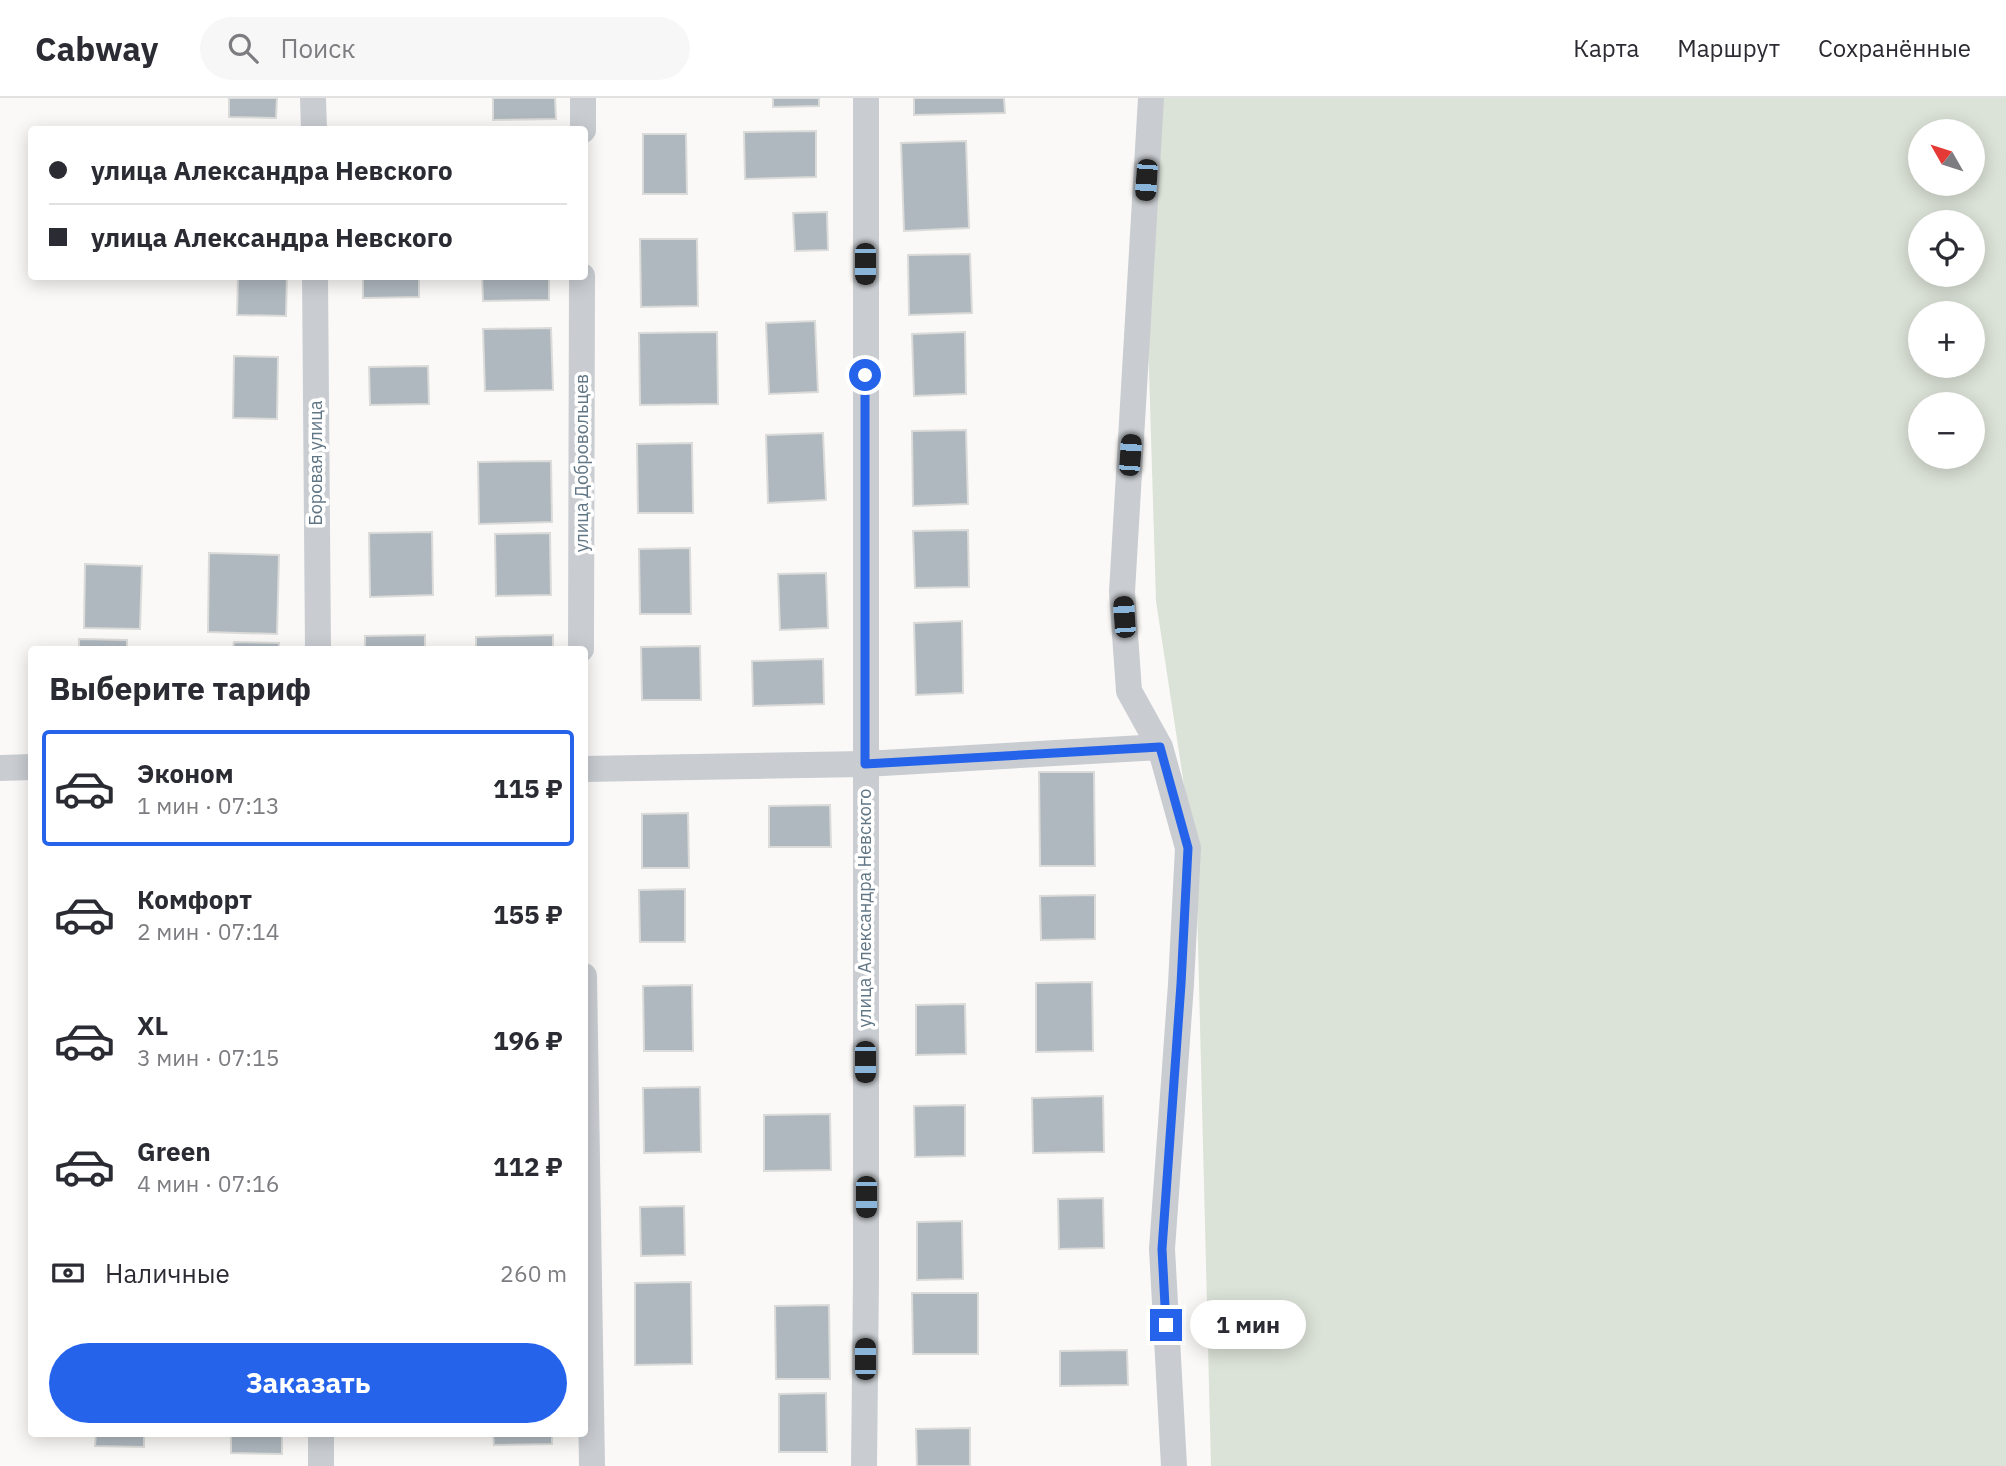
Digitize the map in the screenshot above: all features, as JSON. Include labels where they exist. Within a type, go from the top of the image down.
[{"type":"street","points":[[313,98],[314,126]]},
{"type":"street","points":[[583,98],[583,126]]},
{"type":"street","name":"улица Александра Невского","points":[[864,1466],[866,98]]},
{"type":"street","points":[[1151,98],[1122,592],[1129,691],[1160,747],[1188,848],[1162,1249],[1174,1466]]},
{"type":"street","name":"Боровая улица","points":[[315,280],[318,646]]},
{"type":"street","name":"улица Добровольцев","points":[[581,646],[582,280]]},
{"type":"street","points":[[588,769],[865,764],[1160,747]]},
{"type":"street","points":[[0,768],[28,767]]},
{"type":"street","points":[[588,1194],[593,1466]]},
{"type":"street","points":[[321,1437],[321,1466]]},
{"type":"shaded area","points":[[1145,98],[2006,98],[2006,1466],[1211,1466],[1196,864],[1156,601],[1142,139]]},
{"type":"building","points":[[229,98],[277,98],[276,118],[229,117]]},
{"type":"building","points":[[493,98],[555,98],[556,119],[493,120]]},
{"type":"building","points":[[773,98],[819,98],[819,106],[773,107]]},
{"type":"building","points":[[914,98],[1004,98],[1005,113],[914,115]]},
{"type":"building","points":[[816,131],[816,177],[745,179],[744,132]]},
{"type":"building","points":[[643,134],[686,134],[687,194],[643,194]]},
{"type":"building","points":[[966,141],[969,228],[904,231],[901,143]]},
{"type":"building","points":[[827,212],[828,250],[795,251],[793,213]]},
{"type":"building","points":[[640,239],[697,239],[698,306],[641,307]]},
{"type":"building","points":[[970,254],[972,313],[909,315],[908,255]]},
{"type":"building","points":[[238,280],[287,280],[286,316],[237,315]]},
{"type":"building","points":[[363,280],[419,280],[419,297],[363,298]]},
{"type":"building","points":[[482,280],[549,280],[549,300],[483,301]]},
{"type":"building","points":[[815,321],[818,392],[769,394],[766,323]]},
{"type":"building","points":[[551,328],[553,390],[485,391],[483,329]]},
{"type":"building","points":[[717,332],[718,404],[640,405],[639,333]]},
{"type":"building","points":[[965,332],[966,394],[914,396],[912,334]]},
{"type":"building","points":[[234,356],[278,357],[277,419],[233,418]]},
{"type":"building","points":[[428,366],[429,404],[370,405],[369,367]]},
{"type":"building","points":[[966,430],[968,504],[913,506],[912,431]]},
{"type":"building","points":[[823,433],[826,500],[768,503],[766,435]]},
{"type":"building","points":[[692,443],[693,513],[638,513],[637,444]]},
{"type":"building","points":[[551,461],[552,522],[479,524],[478,462]]},
{"type":"building","points":[[968,530],[969,587],[915,588],[913,531]]},
{"type":"building","points":[[432,532],[433,595],[370,597],[369,533]]},
{"type":"building","points":[[550,533],[551,595],[496,596],[495,534]]},
{"type":"building","points":[[690,548],[691,614],[640,614],[639,549]]},
{"type":"building","points":[[209,553],[279,555],[277,634],[208,632]]},
{"type":"building","points":[[85,564],[142,566],[140,629],[84,628]]},
{"type":"building","points":[[826,573],[828,628],[780,630],[778,574]]},
{"type":"building","points":[[962,621],[963,693],[916,695],[914,623]]},
{"type":"building","points":[[425,635],[425,646],[365,646],[365,636]]},
{"type":"building","points":[[553,635],[553,646],[476,646],[476,637]]},
{"type":"building","points":[[79,639],[127,640],[127,646],[79,646]]},
{"type":"building","points":[[234,642],[279,643],[279,646],[233,646]]},
{"type":"building","points":[[700,646],[701,700],[642,700],[641,647]]},
{"type":"building","points":[[823,659],[824,704],[753,706],[752,661]]},
{"type":"building","points":[[1039,772],[1094,772],[1095,866],[1040,866]]},
{"type":"building","points":[[830,805],[831,847],[769,847],[769,806]]},
{"type":"building","points":[[688,813],[689,868],[642,868],[642,814]]},
{"type":"building","points":[[685,889],[685,942],[640,942],[639,890]]},
{"type":"building","points":[[1095,895],[1095,939],[1041,940],[1040,896]]},
{"type":"building","points":[[1092,982],[1093,1051],[1036,1052],[1036,983]]},
{"type":"building","points":[[692,985],[693,1051],[644,1051],[643,986]]},
{"type":"building","points":[[965,1004],[966,1054],[916,1055],[916,1005]]},
{"type":"building","points":[[700,1087],[701,1152],[644,1153],[643,1088]]},
{"type":"building","points":[[1103,1096],[1104,1152],[1033,1153],[1032,1098]]},
{"type":"building","points":[[965,1105],[965,1156],[915,1157],[914,1106]]},
{"type":"building","points":[[830,1114],[831,1170],[764,1171],[764,1115]]},
{"type":"building","points":[[1103,1198],[1104,1248],[1059,1249],[1058,1199]]},
{"type":"building","points":[[684,1206],[685,1255],[641,1256],[640,1207]]},
{"type":"building","points":[[962,1221],[963,1279],[917,1280],[917,1222]]},
{"type":"building","points":[[691,1282],[692,1364],[635,1365],[635,1283]]},
{"type":"building","points":[[912,1293],[978,1293],[978,1354],[913,1354]]},
{"type":"building","points":[[829,1305],[830,1379],[776,1379],[775,1306]]},
{"type":"building","points":[[1127,1350],[1128,1385],[1060,1386],[1060,1351]]},
{"type":"building","points":[[826,1393],[827,1452],[779,1452],[779,1394]]},
{"type":"building","points":[[970,1428],[970,1466],[917,1466],[916,1429]]},
{"type":"building","points":[[96,1437],[144,1437],[144,1447],[95,1446]]},
{"type":"building","points":[[231,1437],[282,1437],[282,1454],[231,1453]]},
{"type":"building","points":[[493,1437],[552,1437],[552,1444],[494,1445]]},
{"type":"route","points":[[865,375],[865,764],[1160,747],[1188,848],[1162,1249],[1166,1325]]}]
